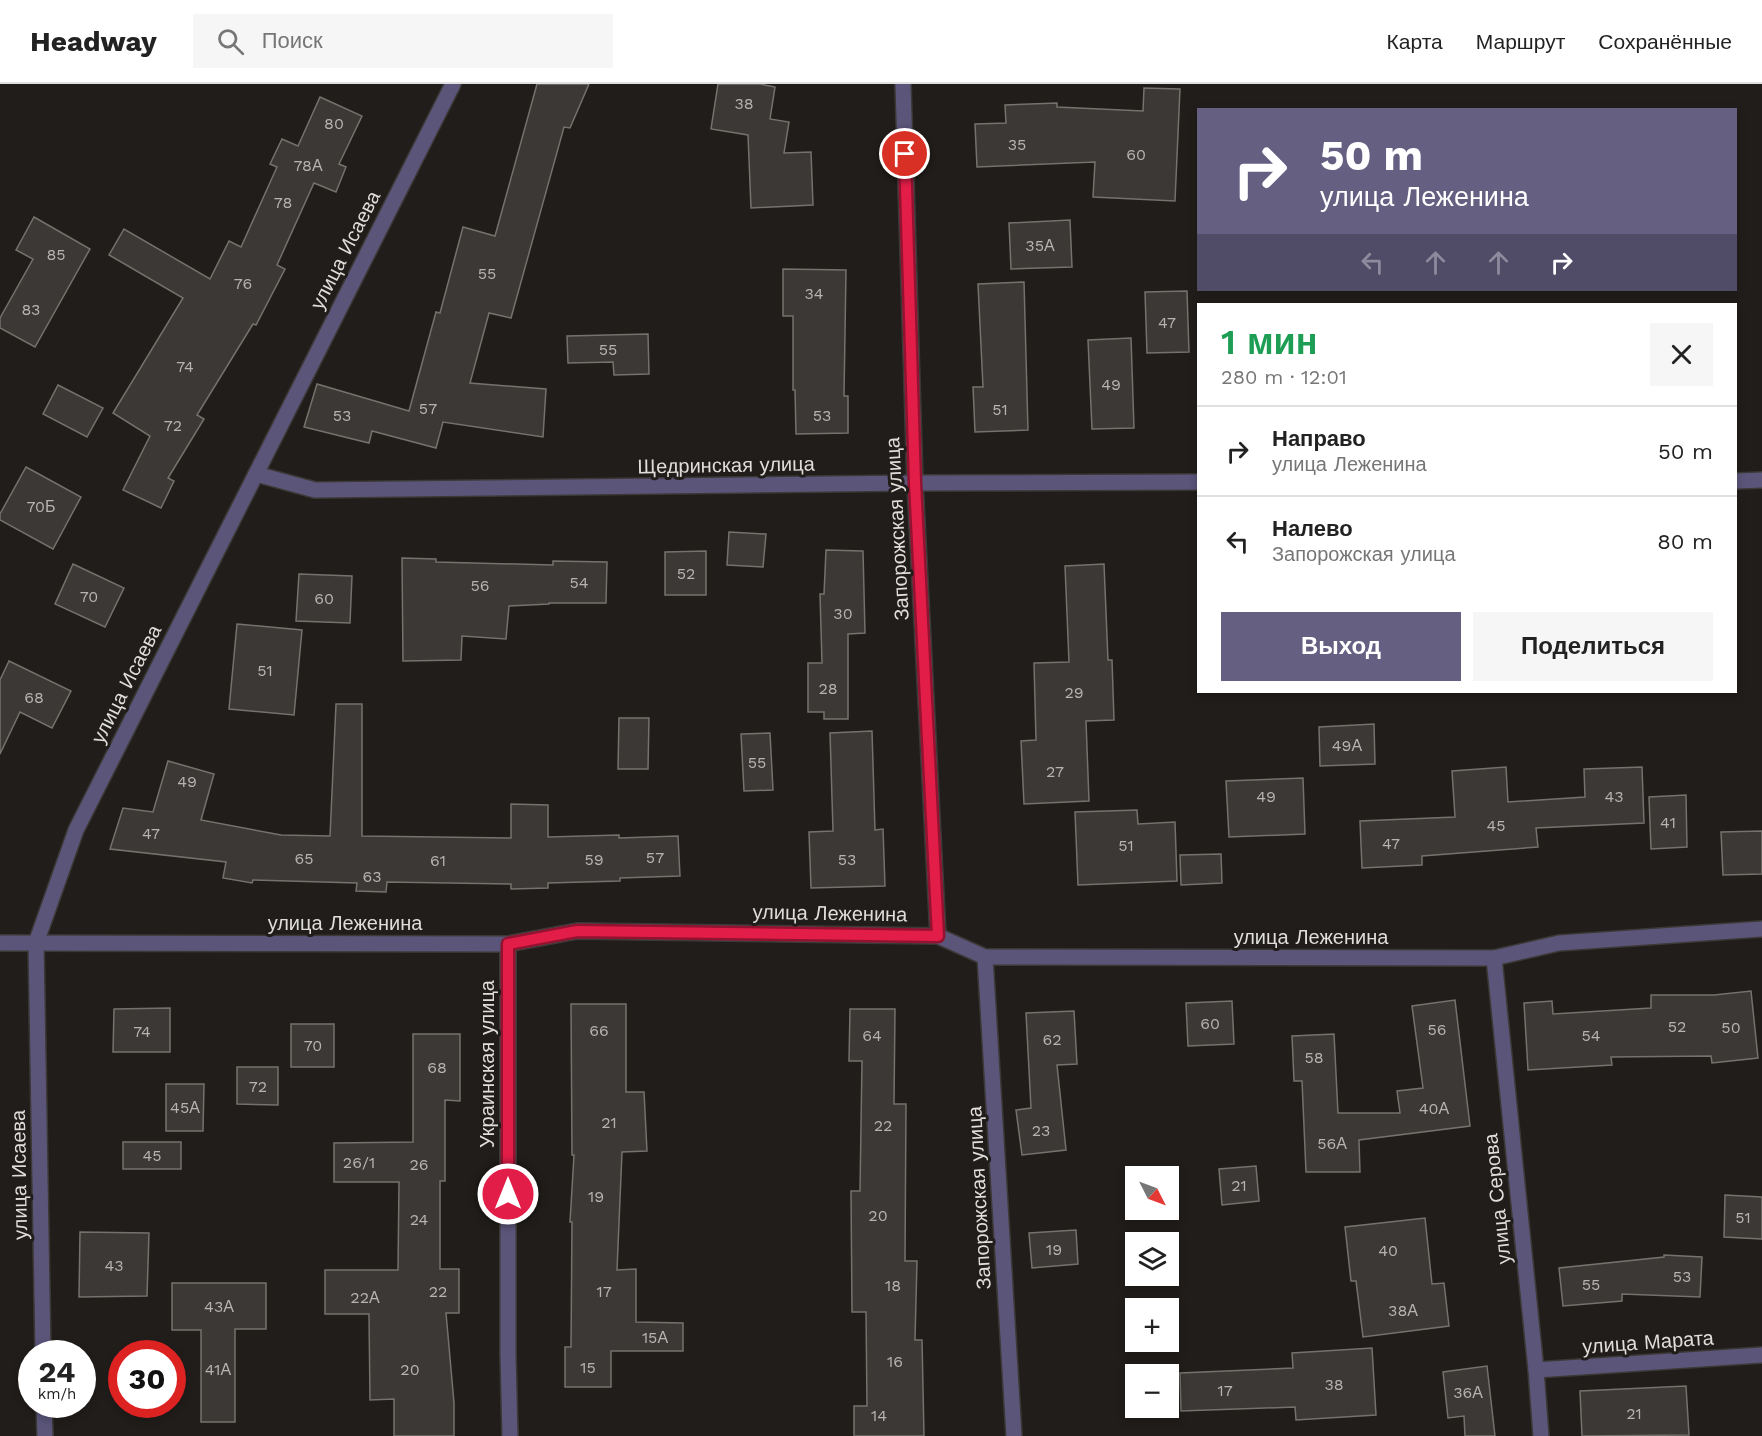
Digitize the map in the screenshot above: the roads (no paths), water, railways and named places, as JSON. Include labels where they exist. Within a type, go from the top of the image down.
[{"type":"street","name":"улица Исаева","points":[[43,1340],[36,943],[76,830],[453,84]]},
{"type":"street","name":"Запорожская улица","points":[[903,84],[915,483],[938,936]]},
{"type":"street","name":"Щедринская улица","points":[[256,474],[315,490],[1197,482]]},
{"type":"street","points":[[1737,481],[1762,480]]},
{"type":"street","name":"улица Леженина","points":[[0,943],[508,944],[577,931],[938,936],[985,957],[1494,958],[1559,943],[1762,928]]},
{"type":"street","name":"Украинская улица","points":[[508,944],[510,1436]]},
{"type":"street","name":"Запорожская улица","points":[[985,957],[1014,1436]]},
{"type":"street","name":"улица Серова","points":[[1494,958],[1541,1436]]},
{"type":"street","name":"улица Марата","points":[[1536,1370],[1762,1355]]},
{"type":"street","points":[[44,1418],[45,1436]]}]
